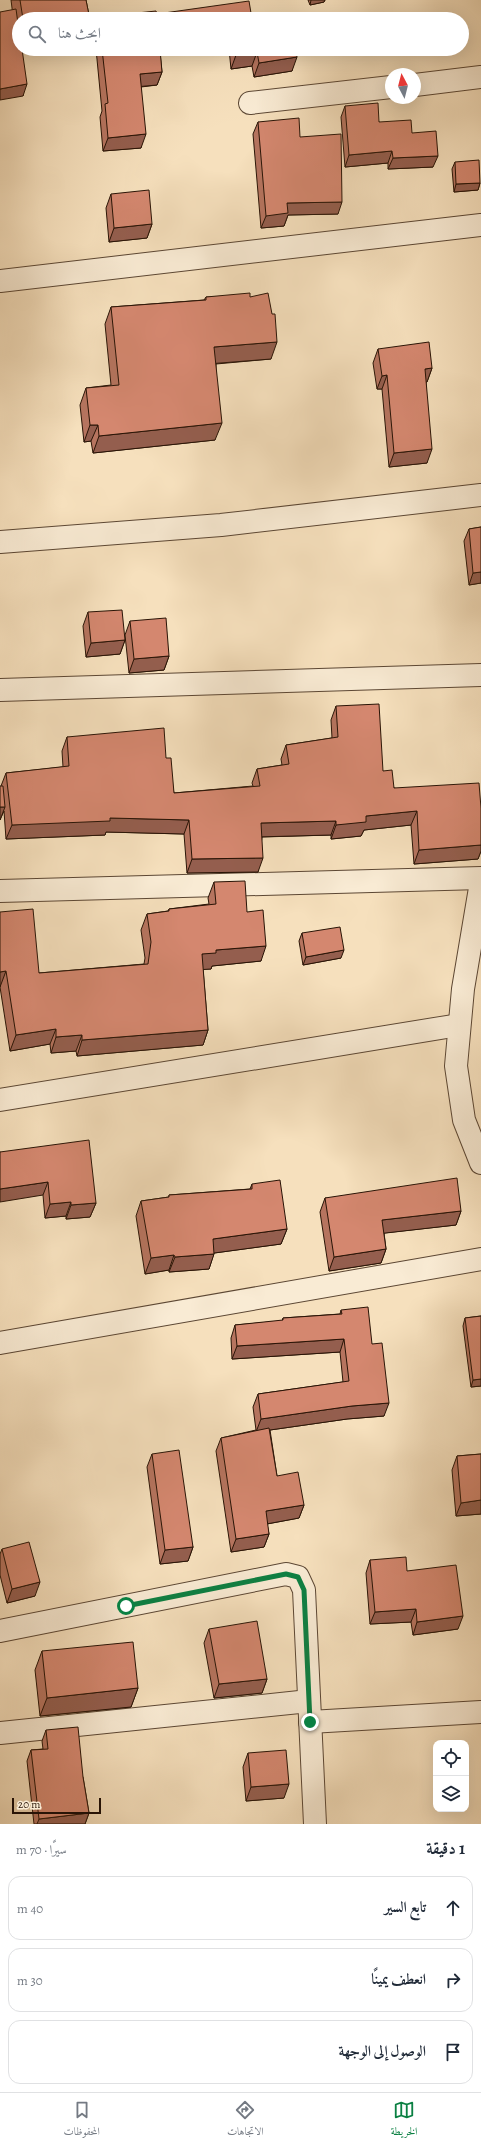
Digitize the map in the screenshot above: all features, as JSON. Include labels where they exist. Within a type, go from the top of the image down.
[{"type":"street","points":[[421,83],[481,77]]},
{"type":"street","points":[[250,103],[385,88]]},
{"type":"street","points":[[0,281],[481,225]]},
{"type":"street","points":[[0,542],[221,525],[481,495]]},
{"type":"street","points":[[0,690],[481,675]]},
{"type":"street","points":[[0,891],[481,878]]},
{"type":"street","points":[[481,882],[459,1025],[456,1066],[458,1092],[464,1120],[481,1163]]},
{"type":"street","points":[[0,1100],[459,1025]]},
{"type":"street","points":[[0,1343],[481,1259]]},
{"type":"street","points":[[0,1632],[286,1574],[298,1577],[304,1590],[314,1824]]},
{"type":"street","points":[[0,1733],[310,1711],[481,1712]]},
{"type":"building","points":[[20,0],[86,0],[88,12],[22,12]]},
{"type":"building","points":[[249,1],[251,12],[171,12]]},
{"type":"building","points":[[16,9],[16,12],[12,12],[12,56],[23,56],[27,84],[0,89],[0,12]]},
{"type":"building","points":[[103,56],[161,56],[162,72],[140,74],[146,134],[108,138],[105,104],[108,103]]},
{"type":"building","points":[[258,56],[297,56],[297,57],[259,63]]},
{"type":"building","points":[[378,103],[379,122],[411,120],[412,133],[436,131],[438,156],[393,158],[392,151],[349,155],[345,106]]},
{"type":"building","points":[[299,118],[300,137],[341,134],[342,202],[287,203],[288,213],[266,216],[258,122]]},
{"type":"building","points":[[479,160],[480,183],[456,184],[455,162]]},
{"type":"building","points":[[149,190],[152,224],[114,228],[111,194]]},
{"type":"building","points":[[250,293],[250,297],[268,293],[272,314],[275,314],[277,342],[214,347],[222,423],[99,436],[98,425],[90,425],[86,388],[119,385],[111,307],[206,300],[206,297]]},
{"type":"building","points":[[429,342],[432,368],[425,369],[432,449],[394,453],[387,375],[382,376],[378,349]]},
{"type":"building","points":[[481,527],[481,572],[473,573],[469,529]]},
{"type":"building","points":[[122,610],[125,640],[91,643],[88,612]]},
{"type":"building","points":[[166,618],[169,656],[134,659],[130,621]]},
{"type":"building","points":[[379,704],[383,771],[392,770],[394,788],[479,783],[481,845],[419,850],[417,811],[366,816],[366,822],[336,825],[336,821],[261,823],[263,858],[192,859],[189,820],[110,818],[110,821],[12,825],[6,773],[69,766],[67,737],[164,728],[166,758],[171,758],[174,793],[260,786],[257,769],[289,764],[286,745],[338,737],[336,706]]},
{"type":"building","points":[[0,786],[3,786],[5,807],[0,807]]},
{"type":"building","points":[[245,881],[247,912],[263,910],[266,946],[216,950],[216,953],[202,954],[208,1030],[82,1040],[82,1035],[56,1037],[56,1029],[16,1035],[6,971],[0,972],[0,912],[33,909],[39,973],[148,964],[151,942],[147,914],[169,911],[169,909],[216,904],[214,882]]},
{"type":"building","points":[[340,927],[344,950],[306,957],[302,933]]},
{"type":"building","points":[[89,1140],[96,1203],[71,1205],[71,1202],[50,1204],[48,1182],[0,1189],[0,1152]]},
{"type":"building","points":[[457,1178],[461,1211],[382,1220],[386,1249],[334,1257],[325,1198]]},
{"type":"building","points":[[280,1180],[287,1229],[213,1239],[214,1254],[175,1257],[174,1255],[151,1258],[141,1201],[169,1197],[169,1195],[252,1189],[252,1184]]},
{"type":"building","points":[[368,1307],[372,1344],[382,1343],[389,1403],[352,1406],[261,1419],[258,1394],[349,1381],[344,1339],[237,1346],[235,1325],[283,1320],[283,1318],[342,1314],[341,1310]]},
{"type":"building","points":[[481,1316],[481,1379],[473,1380],[465,1318]]},
{"type":"building","points":[[269,1428],[277,1476],[298,1472],[304,1505],[266,1511],[269,1534],[236,1539],[221,1438]]},
{"type":"building","points":[[179,1450],[193,1547],[165,1550],[152,1454]]},
{"type":"building","points":[[481,1454],[481,1500],[461,1503],[457,1456]]},
{"type":"building","points":[[29,1542],[40,1582],[12,1589],[2,1549]]},
{"type":"building","points":[[406,1557],[407,1571],[456,1565],[463,1616],[417,1622],[416,1609],[375,1612],[370,1560]]},
{"type":"building","points":[[257,1621],[267,1679],[219,1684],[209,1629]]},
{"type":"building","points":[[133,1642],[138,1688],[47,1698],[42,1651]]},
{"type":"building","points":[[78,1727],[83,1777],[89,1813],[39,1819],[31,1750],[48,1749],[46,1730]]},
{"type":"building","points":[[286,1750],[289,1784],[251,1787],[248,1753]]},
{"type":"route","points":[[126,1606],[286,1574],[298,1577],[304,1590],[310,1722]]}]
